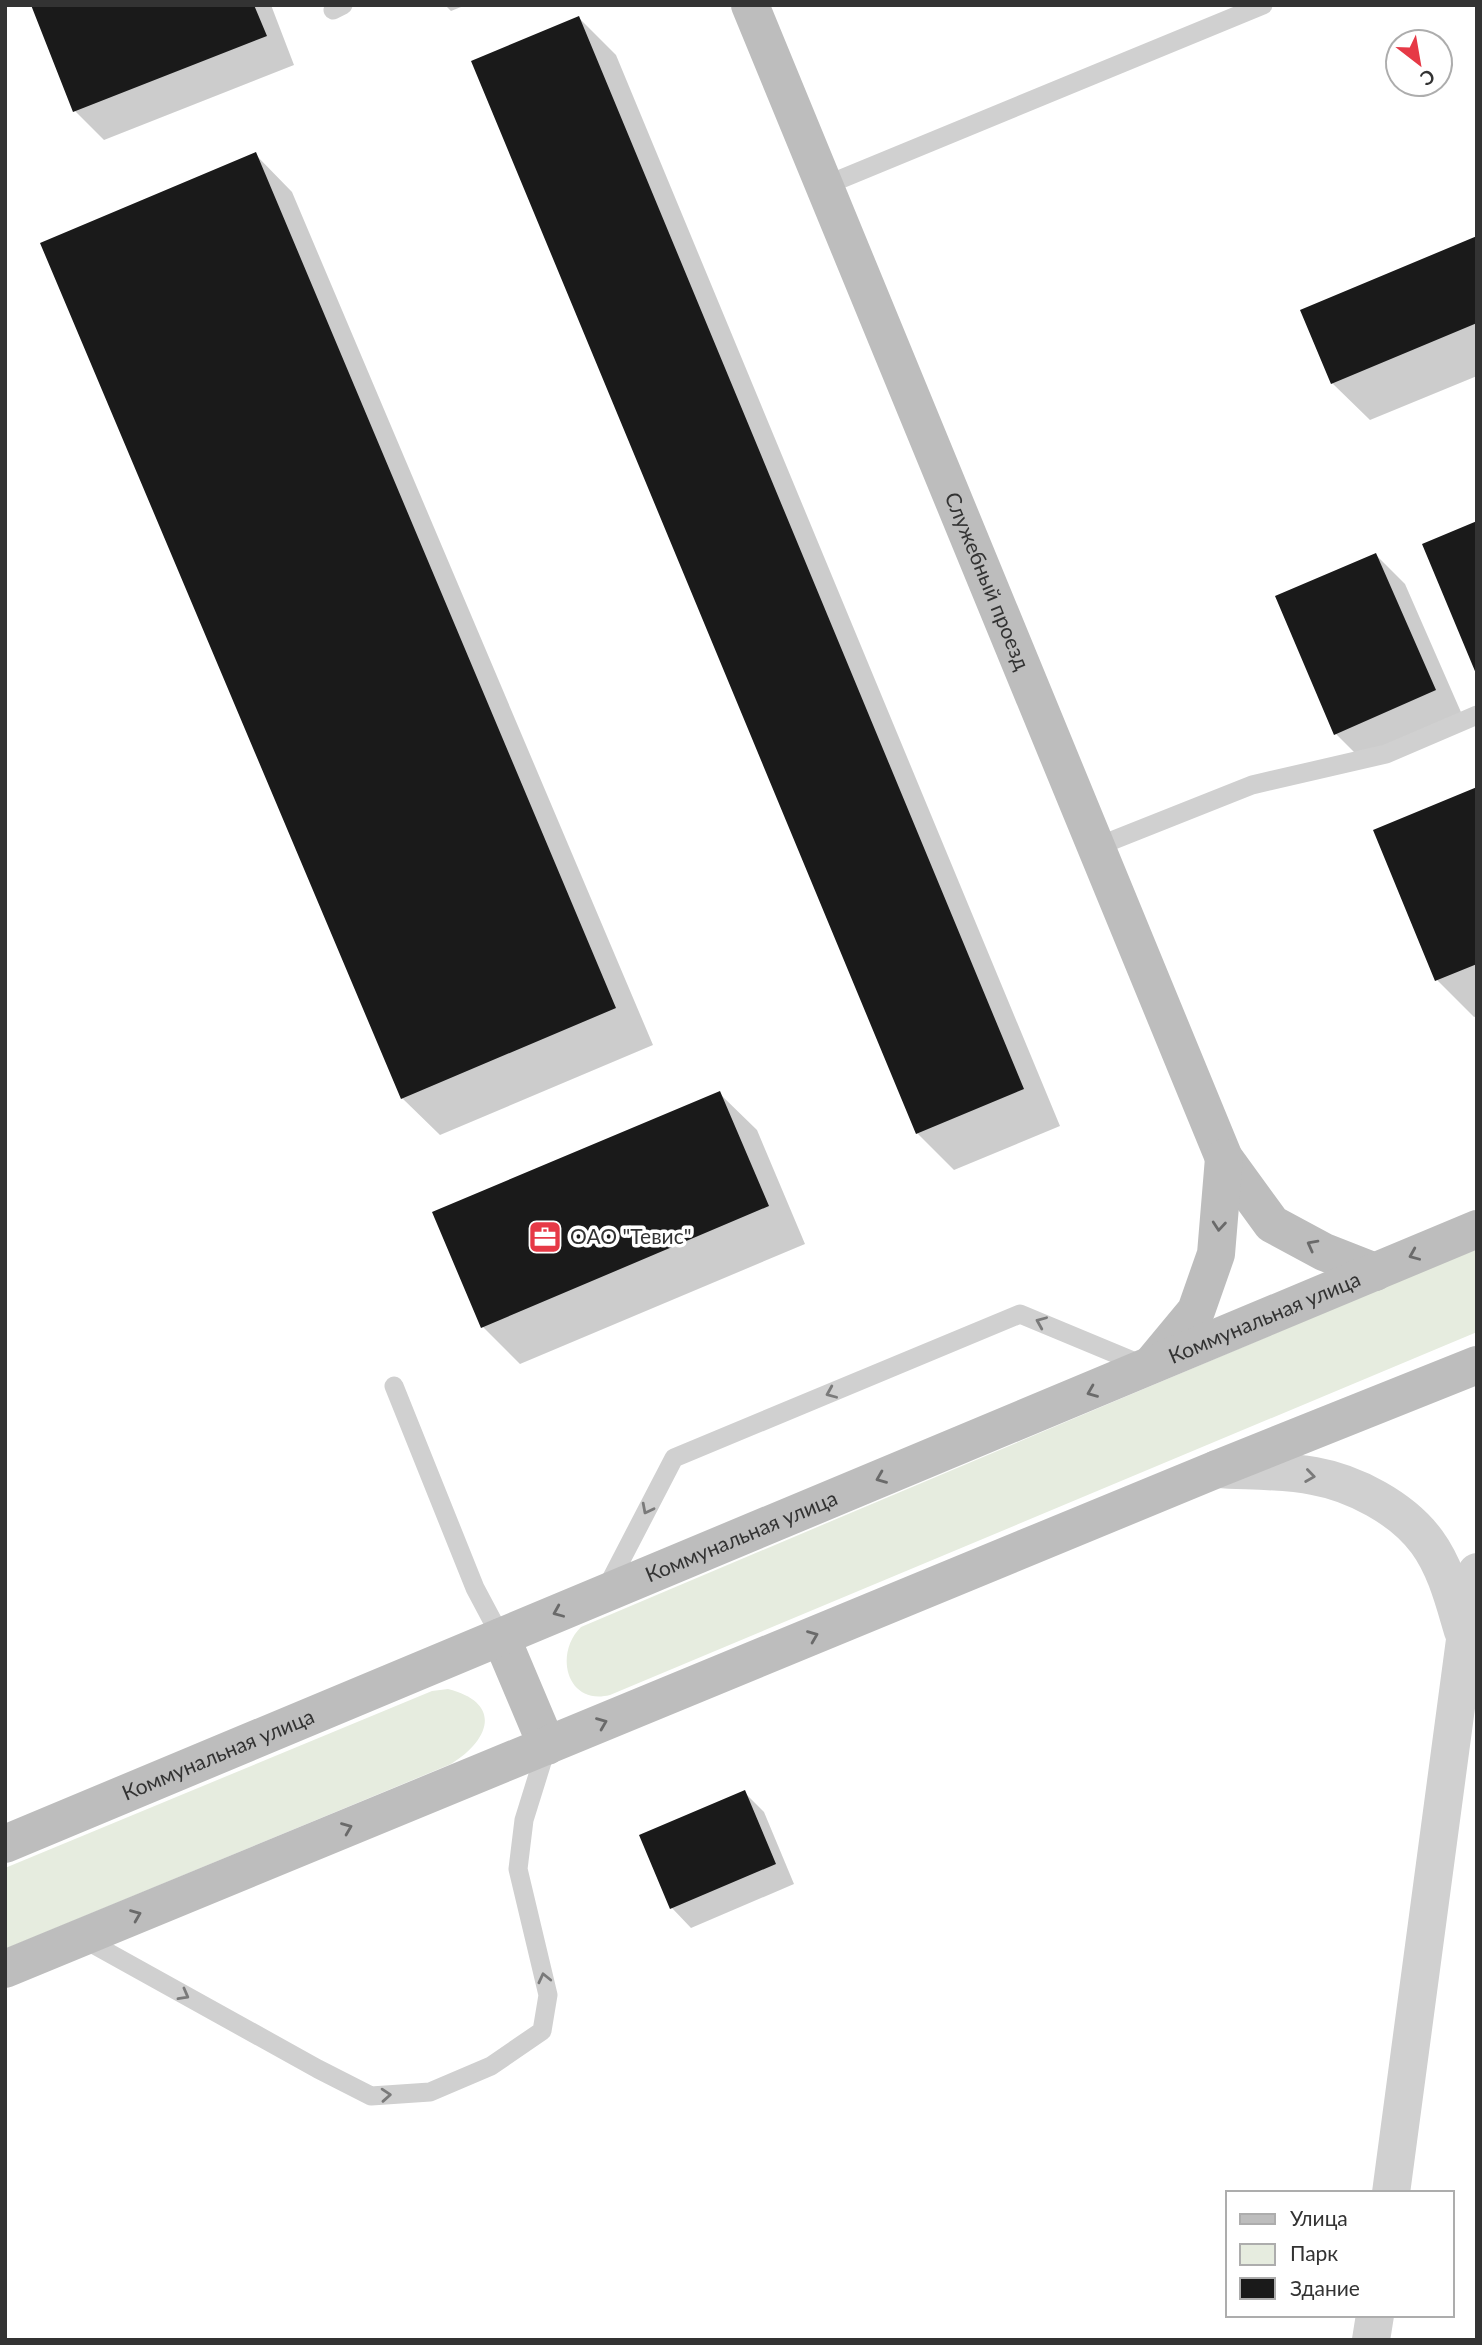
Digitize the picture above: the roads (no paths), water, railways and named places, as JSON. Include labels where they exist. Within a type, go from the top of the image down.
[{"type":"main road","name":"Служебный проезд","points":[[750,5],[1224,1158],[1272,1224],[1324,1252],[1375,1272]]},
{"type":"main road","name":"Служебный проезд","points":[[1149,1368],[1196,1311],[1200,1300],[1216,1254],[1224,1158]]},
{"type":"main road","name":"Коммунальная улица","points":[[5,1844],[1477,1229]]},
{"type":"main road","points":[[5,1969],[1217,1469],[1477,1365]]},
{"type":"main road","points":[[501,1637],[547,1745]]},
{"type":"street","points":[[1217,1469],[1314,1476],[1359,1490],[1401,1516],[1427,1542],[1448,1582],[1465,1640]]},
{"type":"street","points":[[1391,2191],[1465,1640],[1477,1572]]},
{"type":"street","points":[[1371,2340],[1375,2317]]},
{"type":"lane","points":[[824,186],[1263,5]]},
{"type":"lane","points":[[1096,847],[1252,785],[1387,754],[1477,715]]},
{"type":"lane","points":[[604,1592],[674,1458],[1020,1314],[1149,1368]]},
{"type":"lane","points":[[394,1386],[475,1588],[501,1637]]},
{"type":"lane","points":[[81,1937],[371,2096],[430,2092],[491,2067],[542,2032],[548,1994],[518,1869],[524,1820],[547,1745]]},
{"type":"place","name":"ОАО \"Тевис\"","points":[[545,1237]]}]
